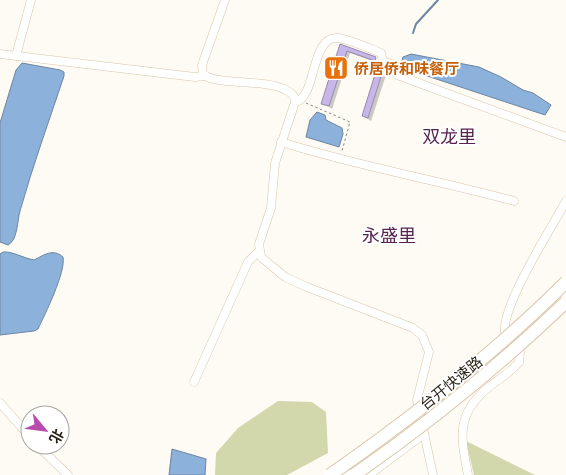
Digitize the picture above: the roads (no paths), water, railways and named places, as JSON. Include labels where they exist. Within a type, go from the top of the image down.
[{"type":"highway","name":"台开快速路","points":[[330,475],[475,364],[566,282]]},
{"type":"highway","name":"台开快速路","points":[[354,475],[477,381],[566,302]]},
{"type":"street","points":[[16,56],[31,0]]},
{"type":"street","points":[[206,76],[201,70],[202,64],[224,0]]},
{"type":"street","points":[[433,475],[417,398],[429,352],[422,335],[413,328],[286,277],[262,260],[258,252],[260,238],[271,208],[275,162],[280,142],[323,46],[330,40],[338,38],[381,53],[383,60],[394,65],[397,75],[566,137]]},
{"type":"street","points":[[0,54],[194,77],[206,76],[282,88],[299,101]]},
{"type":"street","points":[[280,142],[340,159],[514,201]]},
{"type":"street","points":[[486,389],[504,326],[519,286],[566,200]]},
{"type":"street","points":[[194,382],[248,262],[258,252]]},
{"type":"street","points":[[468,475],[461,436],[462,426],[474,403],[486,389],[512,370],[521,356],[506,339],[504,326]]},
{"type":"street","points":[[0,403],[20,426]]},
{"type":"street","points":[[369,475],[424,434]]},
{"type":"street","points":[[47,455],[68,475]]},
{"type":"water","points":[[411,54],[479,67],[523,90],[533,93],[551,105],[545,115],[400,67],[403,57]]},
{"type":"water","points":[[22,63],[60,70],[64,72],[64,76],[25,194],[14,239],[8,245],[0,242],[0,123],[16,70]]},
{"type":"water","points":[[317,112],[325,115],[326,120],[342,128],[343,134],[339,147],[306,137],[310,120]]},
{"type":"water","points":[[3,252],[34,260],[45,254],[52,253],[63,257],[61,272],[54,293],[38,329],[34,331],[0,335],[0,254]]},
{"type":"water","points":[[172,449],[206,459],[205,475],[169,475]]},
{"type":"waterway","points":[[413,33],[416,24],[438,0]]},
{"type":"place","name":"侨居侨和味餐厅","points":[[336,68]]},
{"type":"district","name":"双龙里","points":[[449,136]]},
{"type":"district","name":"永盛里","points":[[389,235]]}]
